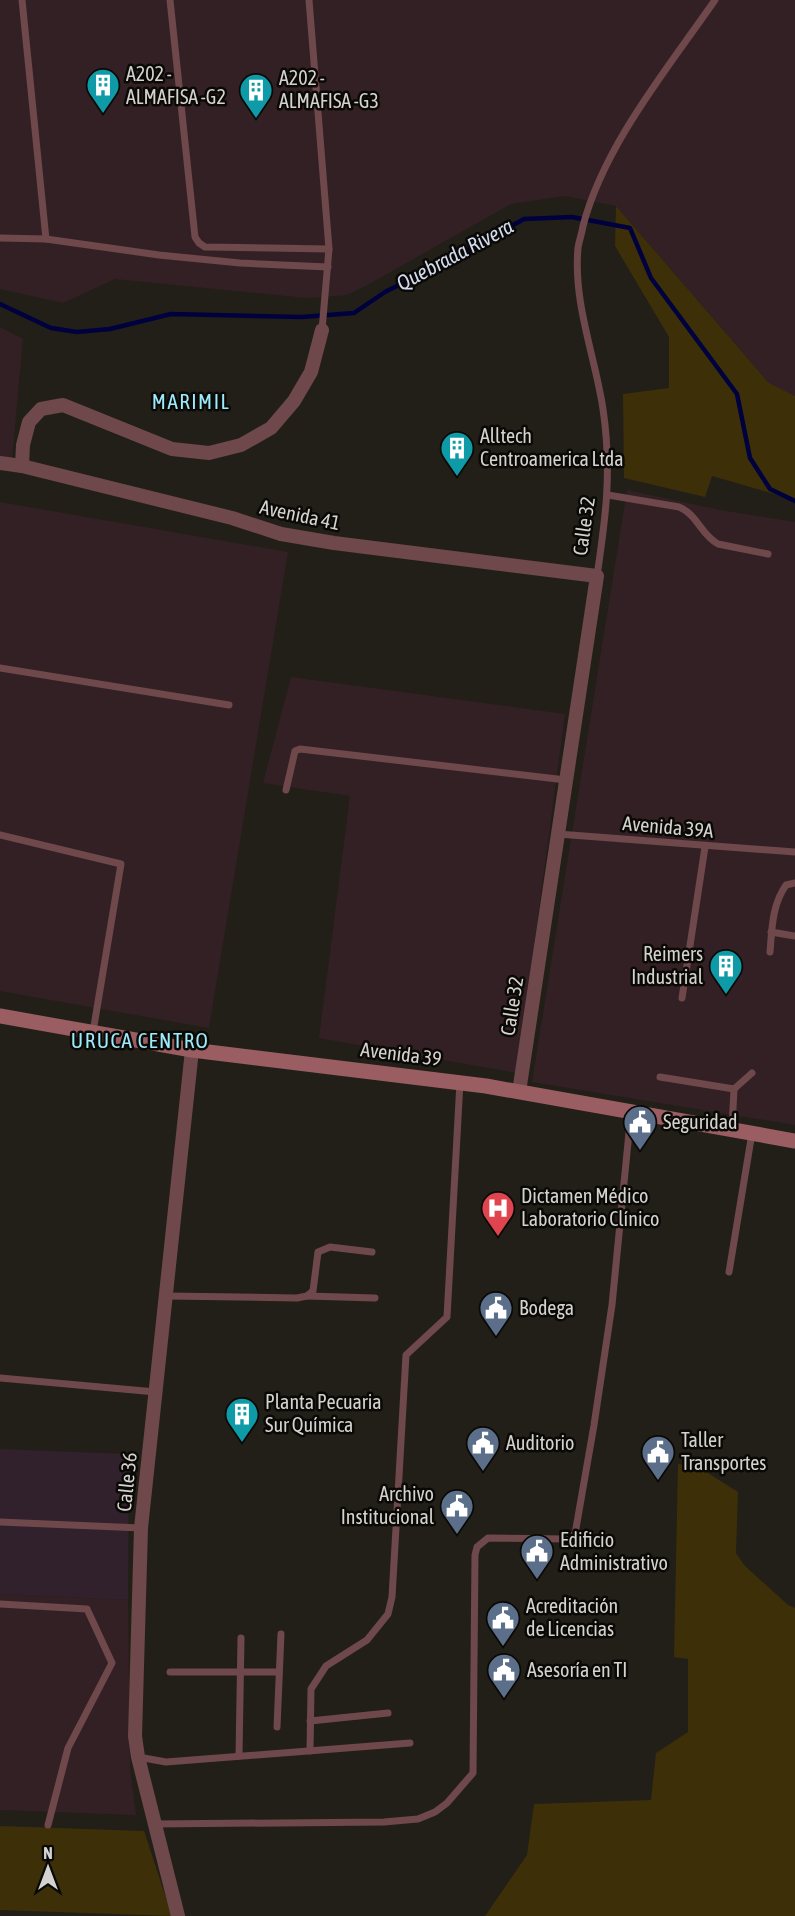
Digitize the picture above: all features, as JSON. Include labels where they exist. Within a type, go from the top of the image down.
[{"type":"main road","name":"Avenida 39","points":[[0,1016],[192,1050],[460,1082],[732,1128],[795,1141]]},
{"type":"street","points":[[22,466],[23,445],[29,422],[42,409],[63,405],[172,449],[209,453],[241,446],[271,428],[294,401],[311,372],[321,330]]},
{"type":"street","name":"Avenida 41","points":[[0,463],[22,466],[232,518],[280,534],[334,543],[597,576]]},
{"type":"street","name":"Calle 32","points":[[519,1092],[597,576]]},
{"type":"street","name":"Calle 36","points":[[178,1916],[154,1824],[135,1736],[141,1528],[192,1050]]},
{"type":"lane","points":[[22,0],[46,239]]},
{"type":"lane","points":[[170,0],[195,237],[205,246],[329,249]]},
{"type":"lane","points":[[309,0],[329,249],[321,330]]},
{"type":"lane","name":"Calle 32","points":[[597,576],[608,495],[609,458],[603,408],[578,292],[578,247],[588,209],[603,171],[632,122],[715,0]]},
{"type":"lane","points":[[0,238],[46,239],[159,255],[240,263],[328,267]]},
{"type":"lane","points":[[608,495],[688,510],[711,540],[718,544],[768,555]]},
{"type":"lane","points":[[0,668],[229,705]]},
{"type":"lane","points":[[286,790],[292,757],[295,751],[300,749],[566,780]]},
{"type":"lane","name":"Avenida 39A","points":[[558,834],[705,847],[795,852]]},
{"type":"lane","points":[[0,835],[121,864],[93,1033]]},
{"type":"lane","points":[[682,998],[705,847]]},
{"type":"lane","points":[[770,952],[773,914],[780,894],[786,885],[795,883]]},
{"type":"lane","points":[[771,932],[795,936]]},
{"type":"lane","points":[[732,1128],[734,1089],[752,1073]]},
{"type":"lane","points":[[660,1077],[734,1089]]},
{"type":"lane","points":[[310,1751],[311,1689],[326,1666],[367,1640],[388,1614],[394,1571],[406,1354],[447,1317],[460,1082]]},
{"type":"lane","points":[[154,1824],[384,1822],[418,1819],[435,1812],[447,1803],[473,1773],[475,1555],[477,1546],[488,1538],[567,1539],[575,1534],[612,1305],[631,1111]]},
{"type":"lane","points":[[729,1272],[752,1132]]},
{"type":"lane","points":[[307,1296],[313,1291],[318,1252],[330,1247],[372,1252]]},
{"type":"lane","points":[[166,1296],[375,1298]]},
{"type":"lane","points":[[0,1378],[156,1392]]},
{"type":"lane","points":[[0,1522],[141,1528]]},
{"type":"lane","points":[[0,1604],[87,1609],[112,1663],[68,1748],[48,1825]]},
{"type":"lane","points":[[277,1727],[281,1635]]},
{"type":"lane","points":[[239,1756],[241,1638]]},
{"type":"lane","points":[[170,1672],[279,1672]]},
{"type":"lane","points":[[310,1721],[388,1713]]},
{"type":"lane","points":[[138,1757],[166,1762],[410,1743]]},
{"type":"shaded area","points":[[0,0],[795,0],[795,396],[769,383],[616,206],[565,196],[511,204],[347,295],[307,298],[115,279],[63,303],[0,289]]},
{"type":"shaded area","points":[[616,206],[769,383],[795,396],[795,500],[712,476],[705,497],[624,478],[623,394],[669,388],[669,337],[615,246]]},
{"type":"shaded area","points":[[0,327],[23,339],[12,458],[0,456]]},
{"type":"shaded area","points":[[627,490],[720,510],[795,522],[795,1125],[532,1082]]},
{"type":"shaded area","points":[[0,502],[288,552],[209,1028],[0,991]]},
{"type":"shaded area","points":[[291,677],[565,714],[517,1073],[319,1038],[350,796],[263,783]]},
{"type":"shaded area","points":[[0,1449],[129,1454],[128,1600],[0,1594]]},
{"type":"shaded area","points":[[678,1464],[697,1466],[738,1492],[736,1553],[744,1565],[788,1605],[795,1608],[795,1916],[485,1916],[527,1855],[534,1804],[651,1800],[656,1753],[688,1732],[688,1659],[674,1657]]},
{"type":"shaded area","points":[[0,1594],[128,1600],[130,1768],[136,1815],[0,1810]]},
{"type":"shaded area","points":[[0,1826],[144,1831],[172,1916],[0,1910]]},
{"type":"waterway","name":"Quebrada Rivera","points":[[0,304],[51,328],[77,332],[110,329],[171,314],[302,317],[354,313],[385,292],[524,219],[572,217],[630,228],[651,278],[737,394],[750,458],[770,489],[795,501]]},
{"type":"place","name":"A202 - ALMAFISA -G2","points":[[103,114]]},
{"type":"place","name":"A202 - ALMAFISA -G3","points":[[256,119]]},
{"type":"place","name":"Alltech Centroamerica Ltda","points":[[457,477]]},
{"type":"place","name":"Reimers Industrial","points":[[726,995]]},
{"type":"place","name":"Seguridad","points":[[640,1151]]},
{"type":"place","name":"Dictamen Médico Laboratorio Clínico","points":[[498,1237]]},
{"type":"place","name":"Bodega","points":[[496,1337]]},
{"type":"place","name":"Planta Pecuaria Sur Química","points":[[242,1443]]},
{"type":"place","name":"Auditorio","points":[[483,1472]]},
{"type":"place","name":"Taller Transportes","points":[[658,1481]]},
{"type":"place","name":"Archivo Institucional","points":[[457,1535]]},
{"type":"place","name":"Edificio Administrativo","points":[[537,1580]]},
{"type":"place","name":"Acreditación de Licencias","points":[[503,1647]]},
{"type":"place","name":"Asesoría en TI","points":[[504,1699]]},
{"type":"district","name":"MARIMIL","points":[[191,402]]},
{"type":"district","name":"URUCA CENTRO","points":[[140,1041]]}]
